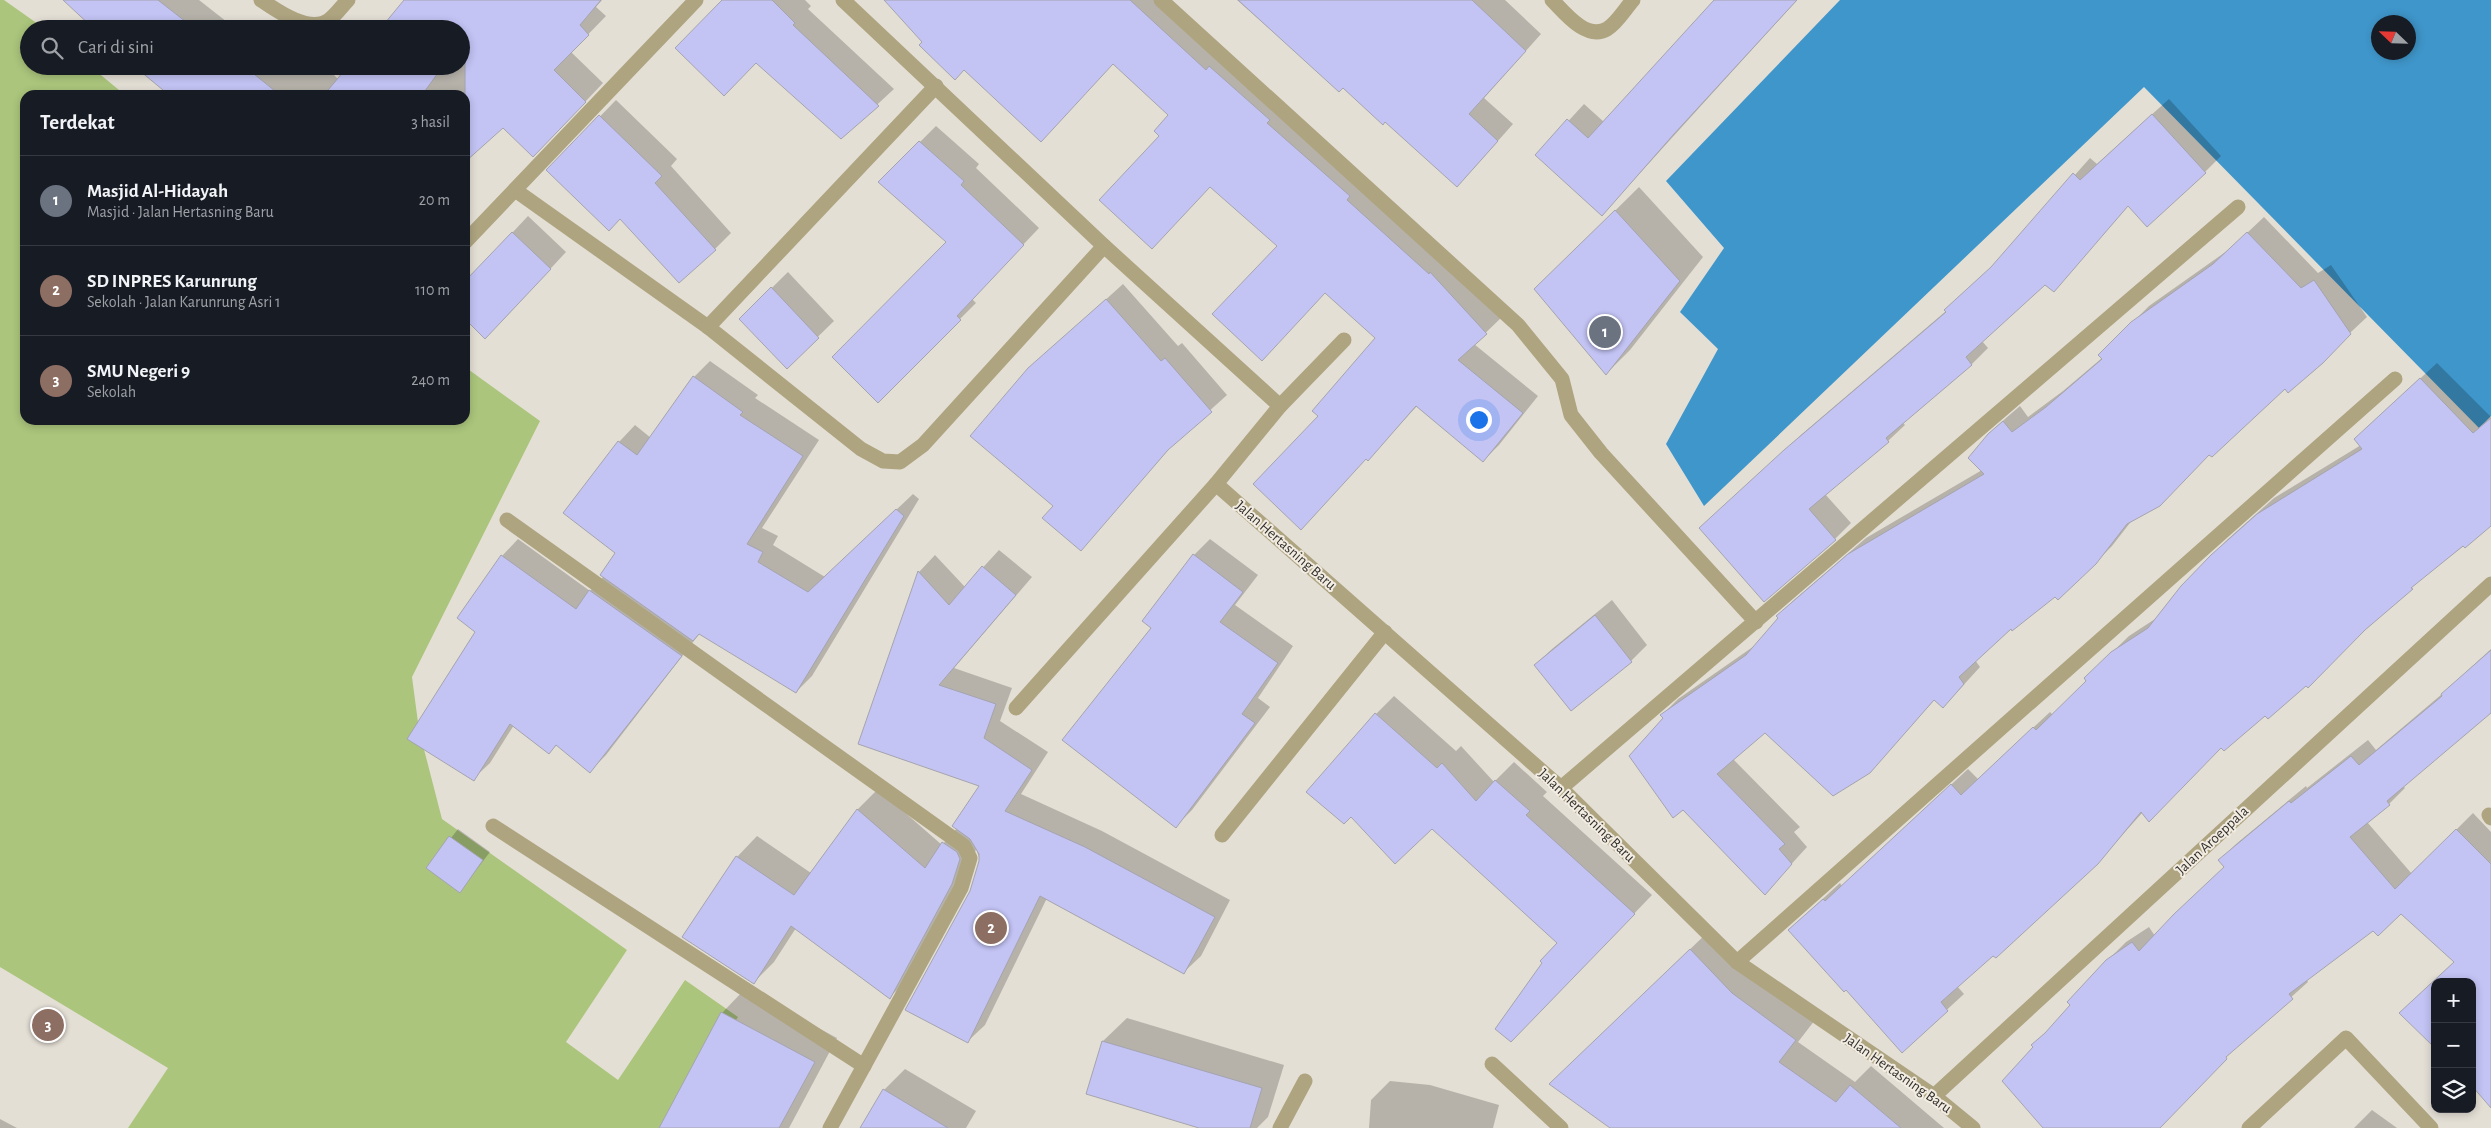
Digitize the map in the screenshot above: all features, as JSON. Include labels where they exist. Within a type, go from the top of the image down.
[{"type":"street","points":[[261,0],[290,19],[295,20]]},
{"type":"street","points":[[329,20],[348,0]]},
{"type":"street","points":[[470,237],[696,0]]},
{"type":"street","points":[[843,0],[1104,246],[1280,406]]},
{"type":"street","points":[[1161,0],[1518,325],[1562,379],[1571,415],[1601,453],[1756,622]]},
{"type":"street","points":[[1552,0],[1577,24],[1591,31],[1599,32],[1607,29],[1633,0]]},
{"type":"street","points":[[708,326],[936,86]]},
{"type":"street","points":[[515,190],[708,326],[861,449],[883,461],[900,462],[923,445],[1104,246]]},
{"type":"street","points":[[1561,788],[2238,206]]},
{"type":"street","points":[[1016,708],[1216,484],[1280,406],[1344,340]]},
{"type":"street","points":[[1737,962],[2395,379]]},
{"type":"street","name":"Jalan Hertasning Baru","points":[[1216,484],[1561,788],[1737,962],[1934,1096],[1973,1128]]},
{"type":"street","points":[[507,520],[964,846],[970,858],[961,888],[830,1128]]},
{"type":"street","name":"Jalan Aroeppala","points":[[1934,1096],[2491,584]]},
{"type":"street","points":[[1222,835],[1385,632]]},
{"type":"street","points":[[493,826],[864,1066]]},
{"type":"street","points":[[2249,1128],[2346,1038],[2370,1066],[2431,1128]]},
{"type":"street","points":[[1492,1064],[1561,1128]]},
{"type":"street","points":[[1280,1128],[1304,1081]]},
{"type":"green space","points":[[0,0],[4,0],[32,20],[20,20],[20,75],[101,75],[119,90],[20,90],[20,425],[470,425],[470,371],[540,421],[412,677],[419,730],[442,819],[627,950],[566,1042],[618,1080],[685,980],[738,1017],[666,1128],[128,1128],[168,1068],[0,967]]},
{"type":"water","points":[[1840,0],[2491,0],[2491,416],[2479,428],[2144,87],[1704,506],[1666,444],[1718,349],[1680,312],[1724,248],[1666,181]]},
{"type":"building","points":[[63,0],[158,0],[184,20],[84,20]]},
{"type":"building","points":[[404,0],[601,0],[580,25],[589,35],[554,70],[586,102],[533,157],[503,128],[470,158],[470,90],[465,90],[465,75],[470,75],[470,20],[387,20]]},
{"type":"building","points":[[722,0],[772,0],[795,23],[793,25],[879,106],[841,139],[756,63],[724,96],[675,48]]},
{"type":"building","points":[[884,0],[1130,0],[1206,70],[1209,66],[1270,120],[1267,123],[1350,196],[1347,200],[1429,274],[1430,272],[1487,334],[1458,360],[1523,413],[1483,462],[1416,406],[1368,461],[1366,459],[1301,530],[1253,484],[1318,416],[1312,411],[1375,338],[1325,293],[1262,361],[1212,314],[1277,246],[1210,187],[1152,249],[1099,200],[1159,136],[1154,131],[1168,115],[1113,64],[1041,142],[964,70],[955,80],[919,45],[922,42]]},
{"type":"building","points":[[1238,0],[1472,0],[1526,51],[1469,114],[1498,141],[1457,187],[1385,122],[1383,125],[1343,88],[1339,92]]},
{"type":"building","points":[[1714,0],[1797,0],[1674,134],[1602,216],[1535,155],[1567,119],[1588,138]]},
{"type":"building","points":[[145,75],[255,75],[274,90],[163,90]]},
{"type":"building","points":[[341,75],[436,75],[426,90],[328,90]]},
{"type":"building","points":[[2152,114],[2206,173],[2147,227],[2128,206],[2054,292],[2045,285],[1966,357],[1972,365],[1886,438],[1889,442],[1809,509],[1836,540],[1764,602],[1699,528],[1784,450],[1946,312],[1944,310],[1991,267],[2073,173],[2080,180]]},
{"type":"building","points":[[599,115],[662,176],[655,183],[716,250],[679,283],[620,219],[609,231],[546,170]]},
{"type":"building","points":[[919,141],[964,181],[961,185],[1024,245],[957,316],[961,320],[878,403],[832,357],[946,242],[878,182]]},
{"type":"building","points":[[1615,210],[1680,281],[1606,375],[1534,289]]},
{"type":"building","points":[[512,232],[551,269],[485,339],[470,324],[470,276]]},
{"type":"building","points":[[2247,232],[2301,288],[2314,280],[2351,334],[2323,363],[2288,393],[2285,389],[2212,457],[2209,455],[2160,506],[2127,524],[2096,564],[2058,600],[2055,597],[2012,631],[2011,629],[1959,677],[1964,684],[1943,708],[1934,700],[1870,773],[1833,796],[1765,733],[1717,774],[1785,844],[1779,849],[1792,864],[1765,895],[1683,810],[1673,818],[1629,756],[1663,718],[1660,715],[1746,655],[1778,618],[1776,616],[1848,554],[1984,474],[1968,458],[1988,434],[2003,421],[2012,432],[2046,407],[2102,359],[2098,355],[2131,322],[2213,264]]},
{"type":"building","points":[[771,287],[819,338],[787,369],[739,319]]},
{"type":"building","points":[[1106,299],[1161,361],[1165,358],[1212,412],[1168,450],[1081,551],[1042,518],[1053,506],[970,436],[1028,368]]},
{"type":"building","points":[[693,376],[743,412],[740,415],[803,456],[747,544],[763,552],[758,562],[808,592],[896,509],[904,516],[796,693],[699,634],[693,641],[600,575],[615,553],[563,513],[618,441],[637,455]]},
{"type":"building","points":[[2420,378],[2473,433],[2491,418],[2491,526],[2411,588],[2413,589],[2365,630],[2308,688],[2306,686],[2268,719],[2265,716],[2224,751],[2221,748],[2149,822],[2141,812],[2098,864],[1996,958],[1993,956],[1941,1002],[1948,1011],[1902,1053],[1846,990],[1844,992],[1788,930],[1823,899],[1825,901],[1951,784],[1961,795],[2033,727],[2036,730],[2086,681],[2084,678],[2111,652],[2148,628],[2181,586],[2211,555],[2257,514],[2362,449],[2354,439]]},
{"type":"building","points":[[1193,554],[1243,592],[1220,622],[1278,663],[1242,714],[1255,723],[1176,828],[1062,740],[1151,628],[1142,621]]},
{"type":"building","points":[[501,555],[576,609],[589,590],[682,656],[590,773],[556,745],[549,754],[510,724],[474,781],[407,739],[475,632],[457,618]]},
{"type":"building","points":[[982,566],[1016,595],[939,685],[996,704],[984,738],[1032,770],[1005,811],[1085,847],[1215,917],[1184,974],[1040,896],[968,1043],[905,1010],[970,891],[979,861],[979,854],[970,839],[952,826],[979,786],[858,744],[918,571],[949,605]]},
{"type":"building","points":[[1595,615],[1632,662],[1571,711],[1534,665]]},
{"type":"building","points":[[2491,650],[2491,713],[2387,801],[2390,805],[2350,837],[2395,889],[2456,829],[2491,864],[2491,1108],[2476,1091],[2476,978],[2437,978],[2454,962],[2401,914],[2378,936],[2373,931],[2289,994],[2293,999],[2226,1057],[2227,1059],[2160,1128],[2043,1128],[2002,1081],[2033,1047],[2031,1045],[2045,1033],[2070,1005],[2067,1002],[2106,960],[2132,942],[2139,951],[2174,914],[2224,867],[2218,860],[2289,801],[2291,803],[2351,756],[2359,765],[2442,696],[2441,694]]},
{"type":"building","points":[[1375,713],[1437,768],[1442,763],[1476,801],[1495,780],[1530,811],[1526,815],[1635,914],[1511,1042],[1495,1029],[1542,963],[1540,961],[1557,943],[1432,829],[1395,864],[1351,817],[1344,824],[1306,792]]},
{"type":"building","points":[[857,809],[925,868],[942,842],[957,852],[960,859],[952,884],[890,999],[791,926],[754,984],[682,937],[736,856],[794,895]]},
{"type":"building","points":[[449,836],[483,860],[460,893],[426,868]]},
{"type":"building","points":[[1690,949],[1732,993],[1796,1040],[1779,1062],[1836,1102],[1850,1085],[1901,1128],[1610,1128],[1549,1084]]},
{"type":"building","points":[[2431,983],[2431,1044],[2399,1013]]},
{"type":"building","points":[[721,1012],[815,1062],[779,1128],[659,1128]]},
{"type":"building","points":[[1102,1041],[1262,1088],[1250,1128],[1199,1128],[1086,1094]]},
{"type":"building","points":[[883,1089],[948,1128],[860,1128]]},
{"type":"place","name":"Masjid Al-Hidayah","points":[[1605,332]]},
{"type":"place","name":"SD INPRES Karunrung","points":[[991,928]]},
{"type":"place","name":"SMU Negeri 9","points":[[48,1025]]}]
